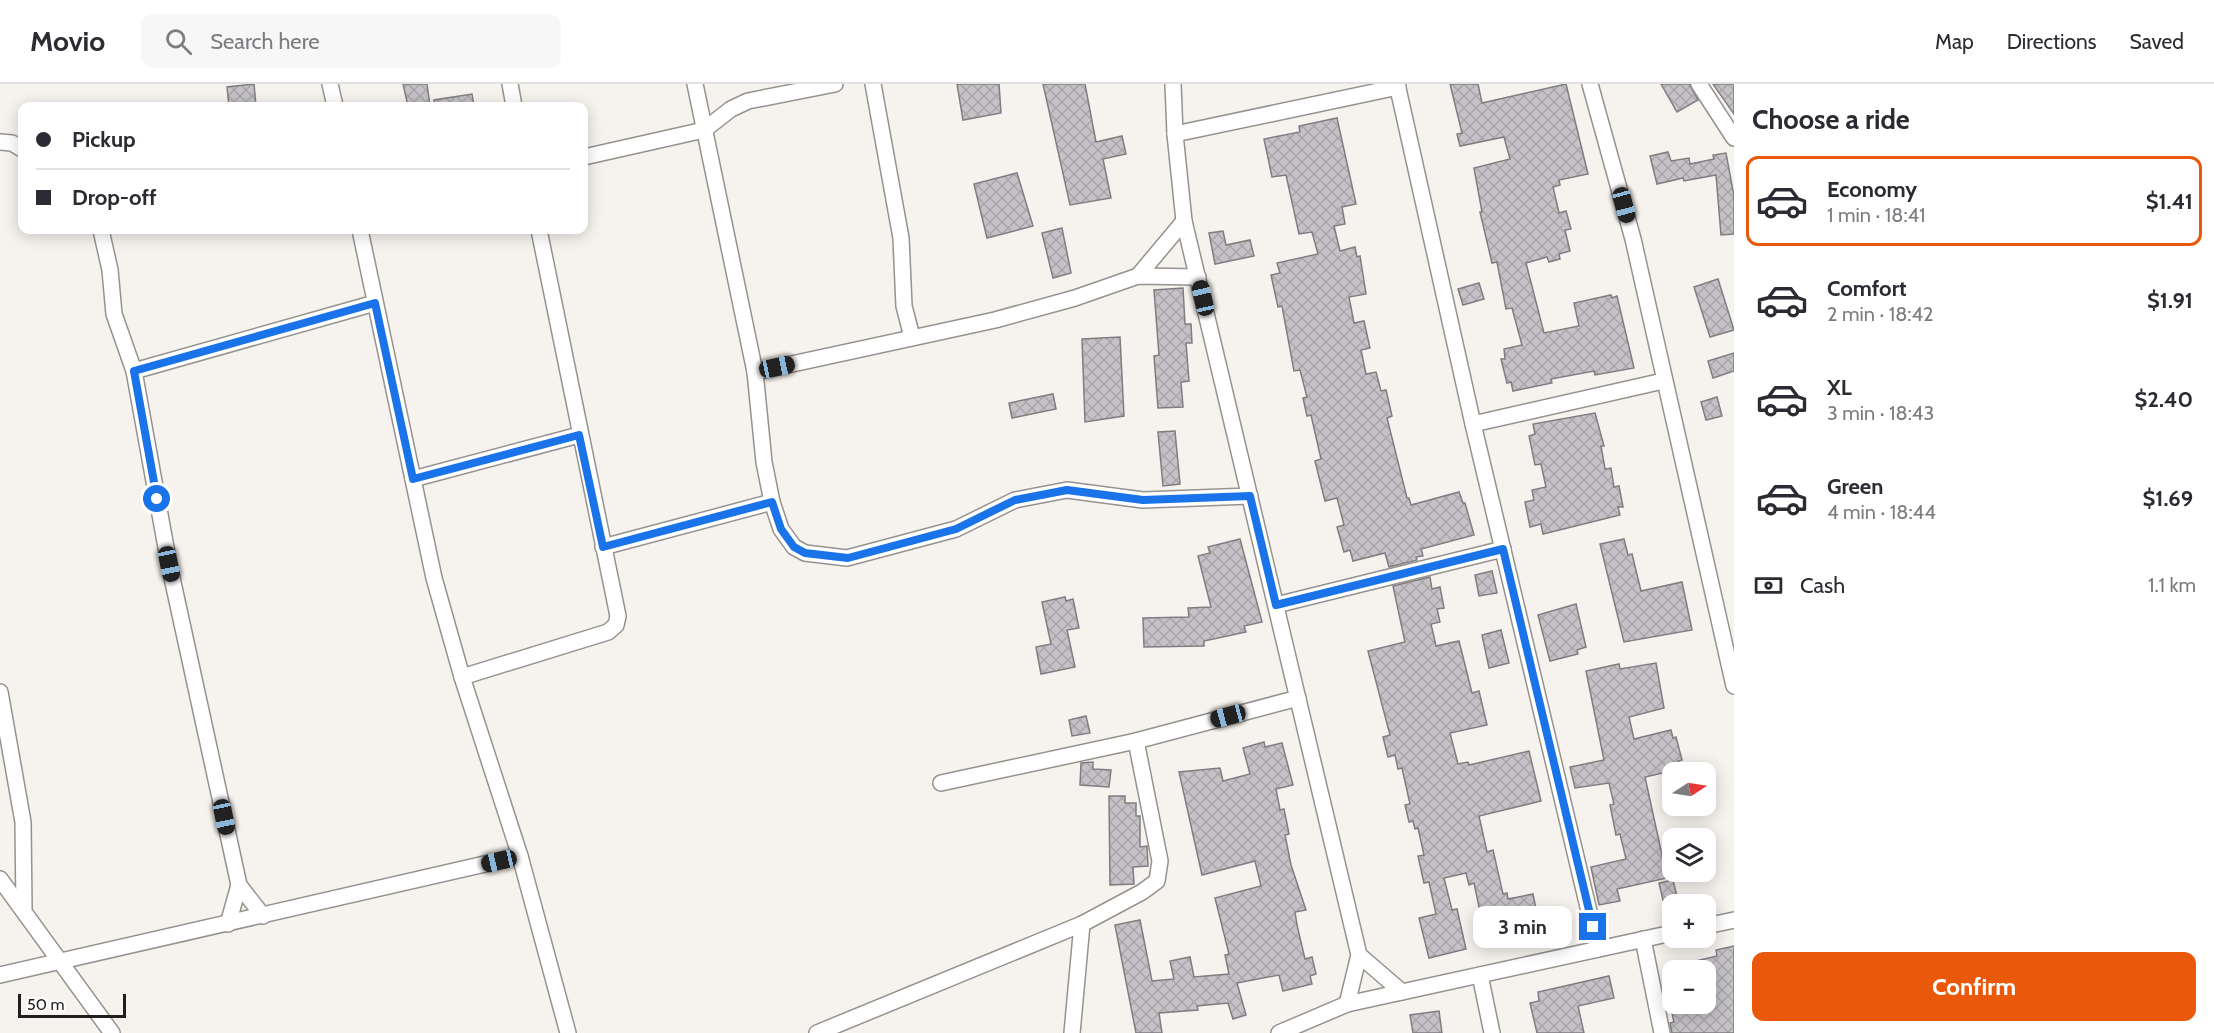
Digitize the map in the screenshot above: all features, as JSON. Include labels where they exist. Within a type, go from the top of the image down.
[{"type":"street","points":[[330,84],[334,102]]},
{"type":"street","points":[[510,84],[513,102]]},
{"type":"street","points":[[695,84],[755,372],[764,462],[772,502],[781,529],[794,547],[805,553],[848,558],[956,529],[1015,500],[1067,490],[1143,500],[1250,496]]},
{"type":"street","points":[[588,156],[704,130],[731,109],[748,101],[836,84]]},
{"type":"street","points":[[873,84],[901,238],[904,300],[912,337]]},
{"type":"street","points":[[1173,84],[1175,134],[1184,222],[1359,955],[1347,1004]]},
{"type":"street","points":[[1590,84],[1633,239],[1663,381],[1727,630],[1734,686]]},
{"type":"street","points":[[1699,84],[1734,138]]},
{"type":"street","points":[[1175,134],[1398,85],[1473,424],[1598,949]]},
{"type":"street","points":[[0,142],[12,143],[18,147]]},
{"type":"street","points":[[1138,276],[1184,222]]},
{"type":"street","points":[[102,234],[110,270],[114,314],[134,371],[169,564],[239,885],[263,916]]},
{"type":"street","points":[[361,234],[434,578],[462,676],[520,856],[568,1033]]},
{"type":"street","points":[[462,676],[608,632],[616,625],[618,616],[579,435],[540,234]]},
{"type":"street","points":[[755,372],[1062,302],[1138,276],[1197,277]]},
{"type":"street","points":[[134,371],[375,303]]},
{"type":"street","points":[[1473,424],[1663,381]]},
{"type":"street","points":[[413,479],[579,435]]},
{"type":"street","points":[[603,547],[772,502]]},
{"type":"street","points":[[1276,605],[1503,549]]},
{"type":"street","points":[[0,692],[23,822],[24,908]]},
{"type":"street","points":[[941,783],[1136,741],[1298,698]]},
{"type":"street","points":[[817,1033],[1082,924],[1142,892],[1156,881],[1160,861],[1136,741]]},
{"type":"street","points":[[0,975],[520,856]]},
{"type":"street","points":[[0,879],[24,908],[112,1033]]},
{"type":"street","points":[[228,924],[239,885]]},
{"type":"street","points":[[1716,924],[1734,920]]},
{"type":"street","points":[[1072,1033],[1082,924]]},
{"type":"street","points":[[1279,1033],[1347,1004],[1662,935]]},
{"type":"street","points":[[1643,939],[1662,1033]]},
{"type":"street","points":[[1359,955],[1402,992]]},
{"type":"street","points":[[1480,975],[1492,1033]]},
{"type":"building","points":[[254,84],[256,102],[229,102],[227,87]]},
{"type":"building","points":[[403,84],[427,84],[429,102],[407,102]]},
{"type":"building","points":[[957,84],[999,84],[1001,113],[963,120]]},
{"type":"building","points":[[1043,84],[1085,84],[1096,142],[1122,136],[1126,154],[1103,159],[1111,198],[1070,205]]},
{"type":"building","points":[[1450,84],[1478,84],[1482,103],[1566,84],[1588,174],[1559,180],[1560,185],[1553,187],[1559,213],[1566,211],[1571,229],[1565,230],[1570,251],[1559,254],[1560,259],[1549,262],[1547,257],[1526,263],[1544,333],[1579,326],[1574,303],[1611,295],[1612,298],[1617,296],[1634,368],[1595,375],[1594,371],[1551,379],[1552,383],[1513,391],[1511,382],[1507,383],[1501,359],[1505,359],[1504,349],[1522,345],[1512,308],[1506,309],[1497,262],[1492,263],[1480,212],[1482,212],[1474,168],[1510,159],[1504,137],[1460,146],[1457,134],[1462,133]]},
{"type":"building","points":[[1661,84],[1689,84],[1698,100],[1677,112]]},
{"type":"building","points":[[1713,84],[1734,84],[1734,114]]},
{"type":"building","points":[[472,94],[473,102],[434,102],[434,100]]},
{"type":"building","points":[[1337,118],[1356,204],[1342,207],[1345,224],[1334,226],[1340,251],[1355,247],[1357,257],[1360,256],[1366,294],[1349,297],[1354,323],[1364,321],[1370,348],[1361,350],[1366,374],[1376,372],[1381,391],[1386,390],[1392,416],[1387,418],[1407,498],[1411,505],[1459,492],[1465,503],[1474,535],[1421,549],[1423,556],[1416,557],[1417,560],[1389,567],[1385,553],[1353,561],[1350,550],[1344,552],[1337,527],[1344,525],[1337,498],[1325,501],[1315,461],[1321,459],[1311,415],[1307,416],[1303,398],[1307,397],[1300,370],[1294,371],[1282,306],[1278,307],[1271,275],[1280,273],[1277,263],[1318,254],[1312,232],[1299,234],[1286,175],[1272,177],[1264,139],[1300,132],[1299,126]]},
{"type":"building","points":[[1668,152],[1671,161],[1689,158],[1690,164],[1714,159],[1713,155],[1726,153],[1734,196],[1734,234],[1721,235],[1716,175],[1684,181],[1683,178],[1657,184],[1650,156]]},
{"type":"building","points":[[1017,173],[1033,226],[987,238],[974,184]]},
{"type":"building","points":[[1062,228],[1071,273],[1053,278],[1042,233]]},
{"type":"building","points":[[1223,231],[1226,245],[1250,240],[1254,256],[1215,264],[1209,233]]},
{"type":"building","points":[[1718,279],[1734,330],[1710,337],[1694,287]]},
{"type":"building","points":[[1479,283],[1484,299],[1463,305],[1458,289]]},
{"type":"building","points":[[1183,288],[1185,324],[1191,324],[1192,343],[1186,343],[1189,381],[1181,382],[1183,407],[1158,408],[1154,356],[1159,355],[1154,290]]},
{"type":"building","points":[[1120,337],[1124,416],[1085,422],[1082,339]]},
{"type":"building","points":[[1734,353],[1734,371],[1713,378],[1708,361]]},
{"type":"building","points":[[1053,394],[1056,409],[1012,418],[1009,403]]},
{"type":"building","points":[[1717,397],[1722,416],[1706,420],[1701,402]]},
{"type":"building","points":[[1595,413],[1604,446],[1601,446],[1605,469],[1611,468],[1614,487],[1619,486],[1623,507],[1618,507],[1620,515],[1543,534],[1541,524],[1530,527],[1525,502],[1534,500],[1532,490],[1546,487],[1541,464],[1535,465],[1529,436],[1535,434],[1533,424]]},
{"type":"building","points":[[1175,431],[1180,484],[1163,486],[1158,432]]},
{"type":"building","points":[[1240,539],[1262,622],[1244,626],[1246,632],[1204,641],[1204,646],[1144,647],[1143,618],[1189,617],[1188,608],[1211,607],[1198,556],[1210,553],[1208,547]]},
{"type":"building","points":[[1624,539],[1628,555],[1632,554],[1641,591],[1682,582],[1692,630],[1624,642],[1600,544]]},
{"type":"building","points":[[1492,571],[1497,593],[1479,596],[1475,575]]},
{"type":"building","points":[[1430,577],[1432,589],[1440,587],[1444,608],[1437,609],[1440,622],[1431,624],[1436,646],[1459,641],[1472,693],[1479,691],[1487,725],[1450,733],[1458,764],[1468,762],[1469,765],[1529,751],[1541,801],[1479,816],[1487,852],[1493,850],[1503,894],[1507,893],[1508,899],[1533,894],[1539,924],[1485,935],[1474,883],[1469,885],[1466,873],[1444,878],[1452,910],[1457,909],[1466,949],[1429,958],[1419,918],[1436,914],[1429,882],[1424,883],[1418,856],[1424,855],[1418,828],[1415,829],[1413,821],[1409,822],[1405,805],[1410,804],[1402,768],[1398,769],[1395,755],[1388,757],[1383,737],[1390,735],[1368,651],[1405,642],[1393,586]]},
{"type":"building","points":[[1065,597],[1066,601],[1073,599],[1079,628],[1067,630],[1075,667],[1041,674],[1036,647],[1051,644],[1042,602]]},
{"type":"building","points":[[1576,604],[1586,647],[1577,650],[1578,654],[1550,661],[1538,615]]},
{"type":"building","points":[[1501,630],[1509,663],[1489,668],[1482,635]]},
{"type":"building","points":[[1656,663],[1664,708],[1629,717],[1634,739],[1671,730],[1673,738],[1676,737],[1682,760],[1662,762],[1662,773],[1645,777],[1662,855],[1662,879],[1617,889],[1620,901],[1599,905],[1591,867],[1626,859],[1620,834],[1616,835],[1610,805],[1614,804],[1609,783],[1575,788],[1570,767],[1604,760],[1586,671],[1619,664],[1620,669]]},
{"type":"building","points":[[1086,716],[1090,733],[1072,736],[1069,720]]},
{"type":"building","points":[[1264,742],[1265,747],[1282,743],[1293,785],[1276,789],[1280,810],[1284,809],[1289,834],[1285,835],[1291,865],[1306,910],[1295,912],[1305,959],[1312,957],[1316,974],[1310,976],[1312,984],[1283,991],[1279,975],[1237,983],[1246,1015],[1233,1019],[1228,1003],[1197,1006],[1198,1010],[1159,1013],[1162,1033],[1136,1033],[1115,925],[1140,920],[1152,981],[1174,979],[1170,961],[1190,957],[1194,977],[1229,974],[1225,955],[1229,954],[1215,898],[1261,886],[1255,861],[1202,875],[1179,772],[1220,768],[1223,781],[1250,774],[1243,748]]},
{"type":"building","points":[[1093,762],[1093,769],[1111,770],[1109,787],[1080,785],[1081,763]]},
{"type":"building","points":[[1109,796],[1125,796],[1125,803],[1136,803],[1136,816],[1140,816],[1140,847],[1147,846],[1148,866],[1133,867],[1134,884],[1110,885]]},
{"type":"building","points":[[1673,882],[1676,894],[1662,896],[1659,883]]},
{"type":"building","points":[[1734,946],[1734,1033],[1672,1033],[1670,1023],[1674,1022],[1672,1014],[1716,1014],[1716,960],[1700,960],[1717,956],[1716,950]]},
{"type":"building","points":[[1609,976],[1614,998],[1578,1006],[1584,1033],[1537,1033],[1530,1003],[1539,1001],[1538,992]]},
{"type":"building","points":[[1439,1011],[1442,1033],[1413,1033],[1410,1015]]},
{"type":"route","points":[[157,499],[134,371],[234,345],[375,303],[413,479],[579,435],[603,547],[772,502],[781,529],[794,547],[805,553],[848,558],[956,529],[1015,500],[1067,490],[1092,491],[1143,500],[1250,496],[1276,605],[1503,549],[1593,927]]}]
